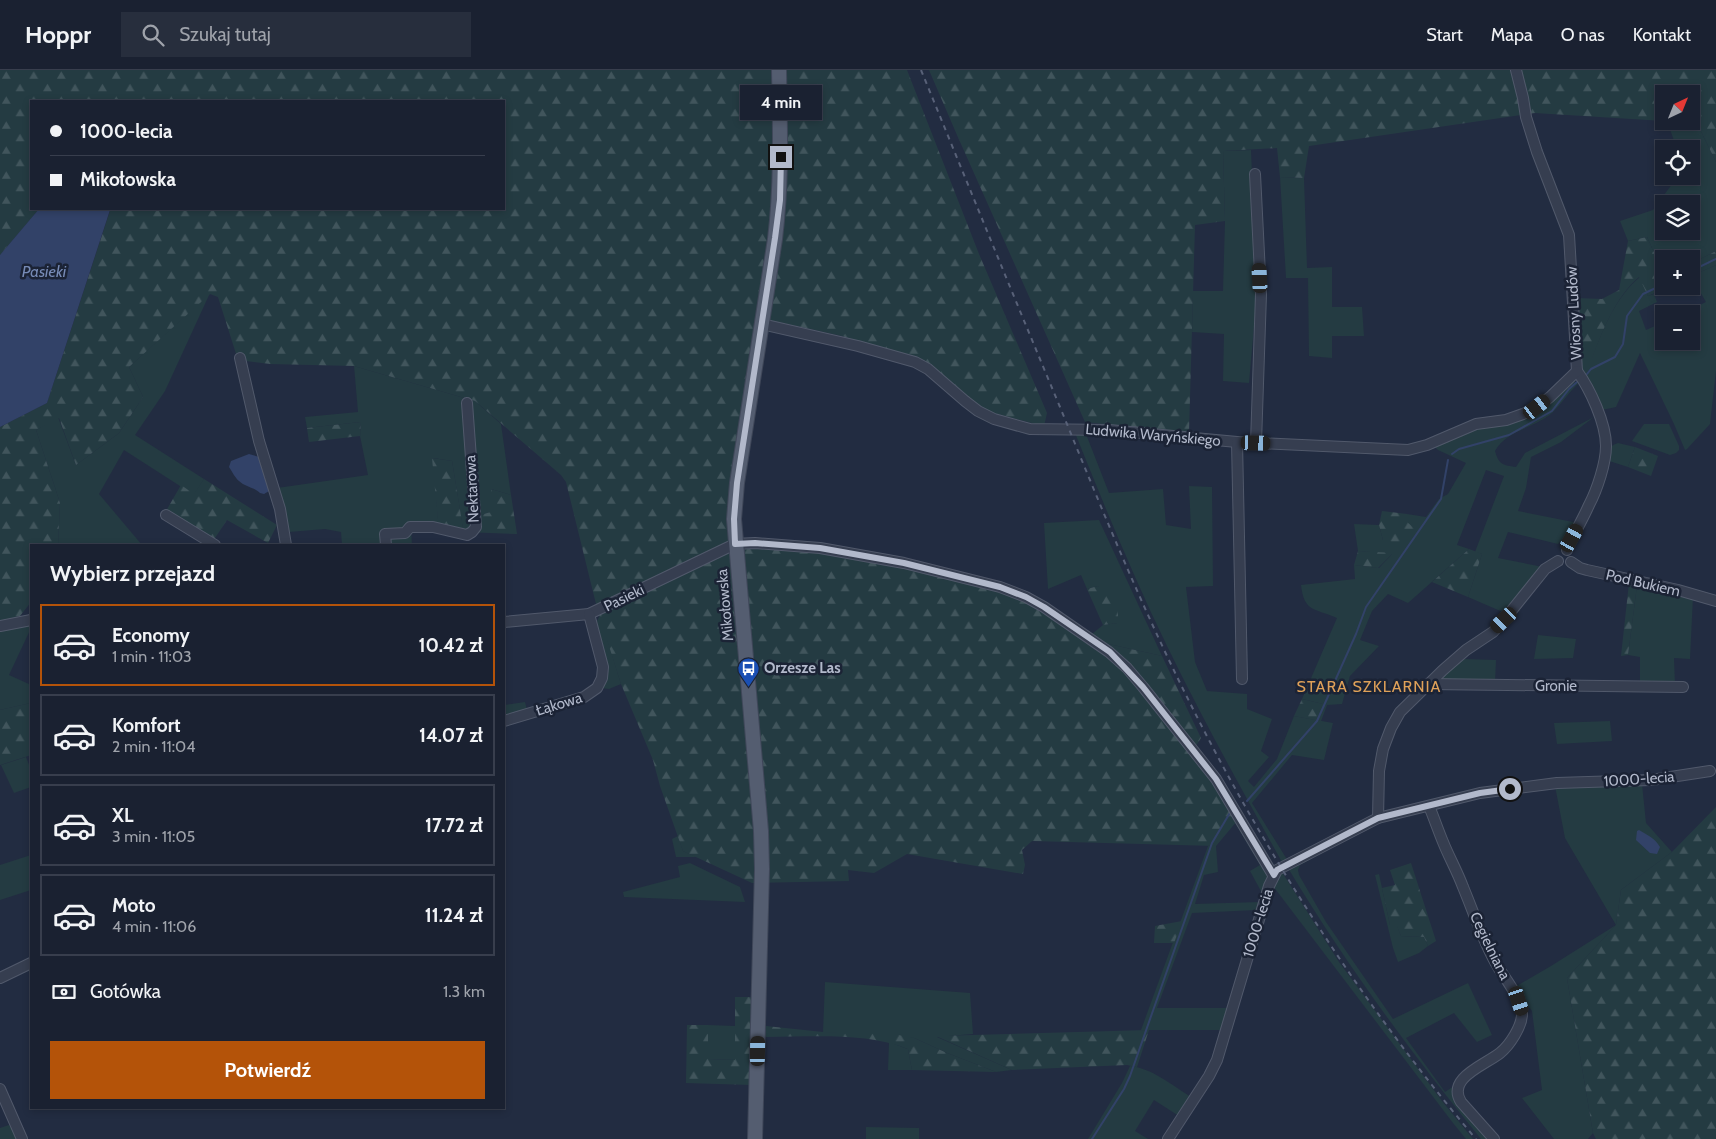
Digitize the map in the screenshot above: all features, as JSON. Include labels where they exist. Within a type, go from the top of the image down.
[{"type":"main road","name":"Mikołowska","points":[[755,1139],[762,869],[761,831],[734,519],[737,483],[780,200],[779,70]]},
{"type":"street","name":"Wiosny Ludów","points":[[1516,70],[1524,98],[1526,118],[1569,235],[1577,370],[1586,383],[1597,409],[1606,448],[1595,492],[1567,550],[1560,552],[1558,561]]},
{"type":"street","points":[[1255,174],[1261,294],[1256,443]]},
{"type":"street","name":"Ludwika Waryńskiego","points":[[762,324],[858,346],[915,362],[928,369],[978,411],[1013,425],[1039,430],[1109,430],[1237,442],[1408,450],[1427,445],[1476,424],[1506,420],[1523,414],[1537,407],[1550,397],[1577,370]]},
{"type":"street","points":[[240,358],[259,440],[280,509],[286,544]]},
{"type":"street","name":"Nektarowa","points":[[386,544],[385,534],[405,533],[410,527],[432,527],[467,535],[476,526],[467,403]]},
{"type":"street","points":[[1237,442],[1242,679]]},
{"type":"street","points":[[166,515],[213,544]]},
{"type":"street","points":[[735,544],[755,543],[820,548],[904,563],[1000,587],[1044,607],[1110,652],[1143,687],[1216,779],[1274,875]]},
{"type":"street","name":"Pasieki","points":[[505,622],[589,614],[735,544]]},
{"type":"street","points":[[1378,818],[1379,771],[1383,749],[1400,712],[1466,650],[1493,632],[1545,569],[1558,561],[1566,566],[1572,562],[1572,555],[1567,550]]},
{"type":"street","name":"Pod Bukiem","points":[[1572,562],[1580,568],[1587,570],[1678,590],[1716,601]]},
{"type":"street","name":"Łąkowa","points":[[505,721],[584,697],[597,688],[602,678],[603,667],[589,614]]},
{"type":"street","points":[[0,626],[30,620]]},
{"type":"street","name":"Gronie","points":[[1429,684],[1683,687]]},
{"type":"street","name":"1000-lecia","points":[[1168,1139],[1210,1076],[1217,1060],[1277,870],[1378,818],[1480,793],[1557,783],[1651,780],[1710,771]]},
{"type":"street","name":"Cegielniana","points":[[1429,806],[1442,842],[1495,962],[1519,1001],[1522,1012],[1520,1026],[1502,1052],[1464,1077],[1459,1083],[1457,1090],[1457,1096],[1461,1102],[1494,1139]]},
{"type":"street","points":[[0,978],[30,963]]},
{"type":"street","points":[[0,1089],[22,1139]]},
{"type":"green space","points":[[0,70],[907,70],[979,254],[1047,413],[1044,426],[985,411],[925,363],[842,336],[760,318],[730,491],[728,550],[760,547],[822,553],[904,566],[1025,599],[1086,639],[1162,656],[1201,738],[1192,752],[1213,780],[1237,821],[1216,846],[1032,841],[1022,850],[1025,865],[1023,874],[907,854],[874,873],[848,870],[849,881],[752,883],[683,851],[653,760],[621,684],[597,608],[566,482],[561,475],[475,401],[354,366],[270,364],[238,360],[218,297],[210,294],[129,367],[143,397],[119,433],[76,465],[59,418],[36,430],[60,503],[58,544],[30,544],[30,603],[20,616],[0,623],[0,427],[47,403],[109,210],[505,210],[505,100],[30,100],[30,210],[38,210],[0,255]]},
{"type":"green space","points":[[929,70],[1716,70],[1716,162],[1700,129],[1700,85],[1655,85],[1655,120],[1535,113],[1309,146],[1304,178],[1280,177],[1277,148],[1223,151],[1225,221],[1195,225],[1189,433],[1085,422]]},
{"type":"green space","points":[[1700,129],[1716,162],[1716,251],[1700,259],[1700,250],[1655,250],[1655,255],[1647,237],[1628,241],[1620,221],[1653,210],[1655,207],[1655,240],[1700,240],[1700,195],[1664,195],[1671,185],[1700,185],[1700,140],[1674,140],[1670,130]]},
{"type":"green space","points":[[1251,150],[1257,293],[1249,383],[1223,381],[1224,334],[1192,332],[1193,291],[1223,291],[1225,221],[1223,151]]},
{"type":"green space","points":[[1280,177],[1304,178],[1307,268],[1332,267],[1332,307],[1362,307],[1364,336],[1332,336],[1332,358],[1309,356],[1308,278],[1286,278]]},
{"type":"green space","points":[[1647,237],[1655,255],[1655,293],[1648,296],[1639,277],[1623,294],[1617,304],[1605,326],[1592,359],[1580,357],[1575,298],[1602,299],[1619,290],[1628,241]]},
{"type":"green space","points":[[1716,251],[1716,265],[1700,272],[1700,259]]},
{"type":"green space","points":[[1716,265],[1716,371],[1710,424],[1685,450],[1640,353],[1616,407],[1602,410],[1582,370],[1580,357],[1592,358],[1605,326],[1617,304],[1631,285],[1640,277],[1648,296],[1654,294],[1657,302],[1639,311],[1646,330],[1655,326],[1655,350],[1700,350],[1700,305],[1706,302],[1700,292],[1700,272]]},
{"type":"green space","points":[[210,293],[165,391],[135,435],[204,479],[194,495],[124,450],[99,494],[141,544],[58,544],[60,503],[36,430],[58,417],[76,465],[119,433],[143,397],[129,367]]},
{"type":"green space","points":[[354,366],[475,401],[501,424],[511,495],[491,489],[492,512],[480,515],[463,529],[452,461],[433,458],[439,531],[411,530],[412,544],[342,544],[341,532],[325,529],[289,532],[277,488],[368,475],[360,436],[361,422],[307,428],[305,417],[358,412]]},
{"type":"green space","points":[[1569,383],[1579,383],[1553,412],[1506,438],[1495,451],[1502,464],[1516,467],[1525,453],[1594,417],[1561,442],[1531,457],[1526,488],[1518,511],[1578,523],[1558,544],[1508,532],[1498,558],[1543,567],[1505,613],[1468,597],[1482,554],[1475,552],[1504,476],[1486,470],[1457,545],[1469,549],[1408,603],[1388,594],[1372,611],[1360,640],[1379,646],[1350,676],[1342,704],[1327,705],[1302,699],[1337,618],[1308,605],[1302,594],[1301,585],[1355,579],[1354,565],[1379,568],[1392,554],[1358,551],[1354,524],[1379,525],[1383,540],[1407,522],[1407,514],[1426,517],[1439,499],[1448,494],[1466,463],[1438,450],[1434,446],[1481,426],[1513,422]]},
{"type":"green space","points":[[361,422],[360,436],[309,442],[307,428]]},
{"type":"green space","points":[[1644,424],[1669,424],[1679,450],[1670,455],[1632,441]]},
{"type":"green space","points":[[1075,433],[1086,434],[1109,493],[1163,489],[1166,525],[1191,529],[1189,486],[1212,487],[1213,586],[1186,587],[1195,662],[1207,691],[1247,694],[1247,709],[1272,719],[1261,751],[1269,757],[1248,781],[1254,787],[1277,759],[1294,716],[1333,723],[1324,760],[1292,755],[1252,803],[1288,861],[1283,864],[1209,729],[1154,620]]},
{"type":"green space","points":[[1618,443],[1635,447],[1628,467],[1606,460],[1610,447]]},
{"type":"green space","points":[[1635,447],[1658,456],[1651,476],[1628,467]]},
{"type":"green space","points":[[432,458],[452,461],[463,528],[480,515],[491,512],[491,489],[511,495],[517,534],[439,531]]},
{"type":"green space","points":[[204,479],[277,525],[268,543],[227,520],[213,541],[166,511],[181,485],[194,494]]},
{"type":"green space","points":[[1382,511],[1407,514],[1407,522],[1415,529],[1401,544],[1383,540],[1379,525]]},
{"type":"green space","points":[[1099,520],[1162,656],[1086,639],[1103,625],[1117,623],[1098,586],[1087,589],[1081,575],[1048,589],[1044,523]]},
{"type":"green space","points":[[1469,549],[1482,554],[1468,597],[1432,582]]},
{"type":"green space","points":[[1358,551],[1393,553],[1378,568],[1354,565]]},
{"type":"green space","points":[[1629,583],[1637,585],[1628,655],[1621,656]]},
{"type":"green space","points":[[1637,585],[1693,597],[1690,659],[1674,658],[1675,685],[1640,685],[1640,657],[1628,655]]},
{"type":"green space","points":[[1098,586],[1118,607],[1118,623],[1103,625],[1087,589]]},
{"type":"green space","points":[[600,615],[621,684],[609,689],[602,688],[595,625]]},
{"type":"green space","points":[[30,622],[30,630],[9,675],[30,685],[30,703],[0,710],[0,628]]},
{"type":"green space","points":[[1538,635],[1576,639],[1573,658],[1534,659]]},
{"type":"green space","points":[[1464,659],[1496,660],[1495,683],[1438,680]]},
{"type":"green space","points":[[1302,699],[1327,705],[1321,721],[1294,716]]},
{"type":"green space","points":[[525,702],[527,710],[505,718],[505,705]]},
{"type":"green space","points":[[30,703],[30,755],[0,765],[0,710]]},
{"type":"green space","points":[[1610,721],[1612,741],[1557,744],[1554,723]]},
{"type":"green space","points":[[26,757],[30,767],[30,787],[14,793],[1,765]]},
{"type":"green space","points":[[1642,784],[1646,823],[1672,852],[1621,890],[1616,925],[1565,838],[1555,786]]},
{"type":"green space","points":[[1716,807],[1716,1139],[1596,1139],[1593,1133],[1567,978],[1616,925],[1621,890],[1672,852]]},
{"type":"green space","points":[[1237,821],[1267,873],[1268,877],[1262,893],[1250,871],[1260,865],[1235,823]]},
{"type":"green space","points":[[1363,830],[1300,865],[1299,875],[1326,922],[1393,1019],[1468,983],[1492,1035],[1477,1042],[1454,1013],[1406,1038],[1445,1092],[1455,1087],[1491,1139],[1481,1139],[1404,1041],[1332,938],[1288,868]]},
{"type":"green space","points":[[678,836],[683,851],[697,857],[676,857],[672,839]]},
{"type":"green space","points":[[1208,846],[1216,846],[1218,872],[1204,875],[1195,904],[1260,902],[1257,910],[1192,913],[1157,1008],[1229,1008],[1222,1030],[1141,1030]]},
{"type":"green space","points":[[30,855],[30,890],[0,900],[0,865]]},
{"type":"green space","points":[[690,863],[740,887],[745,902],[624,897],[623,892],[680,877],[678,866]]},
{"type":"green space","points":[[1411,863],[1436,941],[1428,946],[1424,937],[1401,936],[1397,926],[1390,925],[1382,888],[1395,885],[1390,870]]},
{"type":"green space","points":[[1282,872],[1339,962],[1442,1101],[1473,1139],[1466,1139],[1453,1123],[1273,886]]},
{"type":"green space","points":[[1379,874],[1390,925],[1397,925],[1401,936],[1424,937],[1428,946],[1419,953],[1398,962],[1375,875]]},
{"type":"green space","points":[[1182,921],[1174,943],[1154,943],[1155,926]]},
{"type":"green space","points":[[1616,925],[1567,978],[1593,1133],[1588,1139],[1554,1139],[1522,1098],[1542,1090],[1532,1011],[1513,988]]},
{"type":"green space","points":[[825,982],[970,993],[973,1034],[937,1037],[1012,1070],[996,1072],[914,1038],[823,1032]]},
{"type":"green space","points":[[735,997],[753,997],[752,1085],[686,1083],[687,1025],[708,1025],[708,1059],[735,1060]]},
{"type":"green space","points":[[708,1025],[735,1026],[735,1060],[707,1059]]},
{"type":"green space","points":[[766,1026],[823,1032],[889,1033],[914,1038],[996,1072],[912,1070],[908,1049],[892,1044],[874,1040],[838,1037],[765,1037]]},
{"type":"green space","points":[[1149,1030],[1137,1067],[1127,1065],[1012,1070],[936,1036]]},
{"type":"green space","points":[[889,1042],[908,1049],[912,1070],[888,1070]]},
{"type":"green space","points":[[1130,1066],[1138,1067],[1154,1074],[1191,1097],[1179,1116],[1154,1100],[1135,1131],[1148,1139],[1088,1139],[1122,1083]]},
{"type":"green space","points":[[9,1125],[19,1139],[0,1139],[0,1128]]},
{"type":"green space","points":[[866,1127],[919,1128],[919,1139],[866,1139]]},
{"type":"water","name":"Pasieki","points":[[38,210],[110,210],[47,403],[0,427],[0,255]]},
{"type":"water","points":[[249,454],[259,457],[269,491],[264,494],[241,483],[229,467],[231,461]]},
{"type":"water","points":[[1639,830],[1656,841],[1660,847],[1657,854],[1650,853],[1636,840],[1637,831]]},
{"type":"waterway","points":[[1700,267],[1716,259]]},
{"type":"waterway","points":[[1587,374],[1591,369],[1615,357],[1623,344],[1627,316],[1643,294],[1655,288]]},
{"type":"waterway","points":[[1452,454],[1459,449],[1509,435],[1552,411],[1577,382]]},
{"type":"waterway","points":[[1247,801],[1317,721],[1366,607],[1441,499],[1448,460]]},
{"type":"waterway","points":[[1092,1139],[1124,1089],[1130,1076],[1212,843],[1231,811]]},
{"type":"railway","points":[[921,70],[1121,553],[1170,662],[1217,755],[1249,813],[1318,927],[1394,1036],[1476,1139]]},
{"type":"place","name":"Orzesze Las","points":[[748,687]]},
{"type":"district","name":"STARA SZKLARNIA","points":[[1369,686]]},
{"type":"route","points":[[781,157],[780,200],[775,238],[737,483],[734,519],[735,544],[755,543],[820,548],[904,563],[1013,591],[1044,607],[1110,652],[1143,687],[1216,779],[1274,875],[1277,870],[1378,818],[1480,793],[1510,789]]}]
